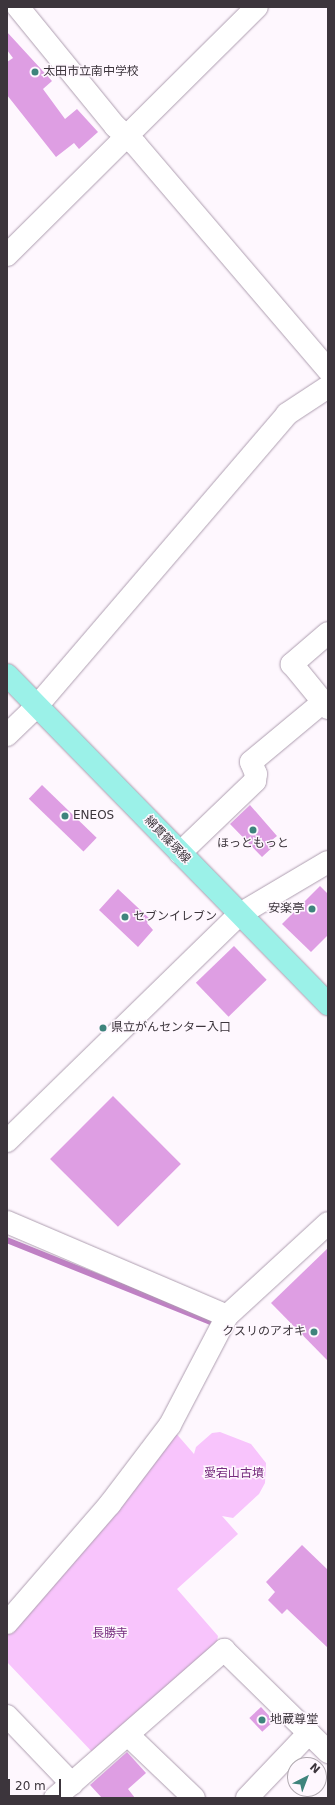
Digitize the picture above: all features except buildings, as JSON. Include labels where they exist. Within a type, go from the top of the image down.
[{"type":"main road","name":"綿貫篠塚線","points":[[7,675],[328,1004]]},
{"type":"street","points":[[18,7],[127,137],[328,370]]},
{"type":"street","points":[[7,255],[257,7]]},
{"type":"street","points":[[7,735],[37,706],[287,414],[328,387]]},
{"type":"street","points":[[180,853],[254,781],[256,774],[251,762],[326,705],[292,664],[328,633]]},
{"type":"street","points":[[7,1142],[240,914],[328,862]]},
{"type":"street","points":[[7,1222],[226,1316]]},
{"type":"street","points":[[7,1623],[110,1504],[170,1425],[226,1316],[328,1222]]},
{"type":"street","points":[[55,1798],[224,1650],[328,1752]]},
{"type":"street","points":[[7,1716],[72,1784]]},
{"type":"street","points":[[247,1798],[309,1733]]},
{"type":"street","points":[[128,1735],[194,1798]]},
{"type":"green space","name":"長勝寺","points":[[174,1431],[194,1454],[196,1447],[212,1433],[220,1432],[251,1444],[266,1463],[265,1483],[259,1494],[233,1518],[222,1516],[238,1534],[177,1589],[218,1636],[215,1652],[95,1755],[7,1662],[7,1631]]},
{"type":"waterway","points":[[7,1240],[211,1322]]},
{"type":"place","name":"太田市立南中学校","points":[[35,72]]},
{"type":"place","name":"ENEOS","points":[[65,816]]},
{"type":"place","name":"ほっともっと","points":[[253,830]]},
{"type":"place","name":"安楽亭","points":[[312,909]]},
{"type":"place","name":"セブンイレブン","points":[[125,917]]},
{"type":"place","name":"県立がんセンター入口","points":[[103,1028]]},
{"type":"place","name":"クスリのアオキ","points":[[314,1332]]},
{"type":"place","name":"地蔵尊堂","points":[[262,1720]]},
{"type":"park label","name":"愛宕山古墳","points":[[234,1474]]}]
